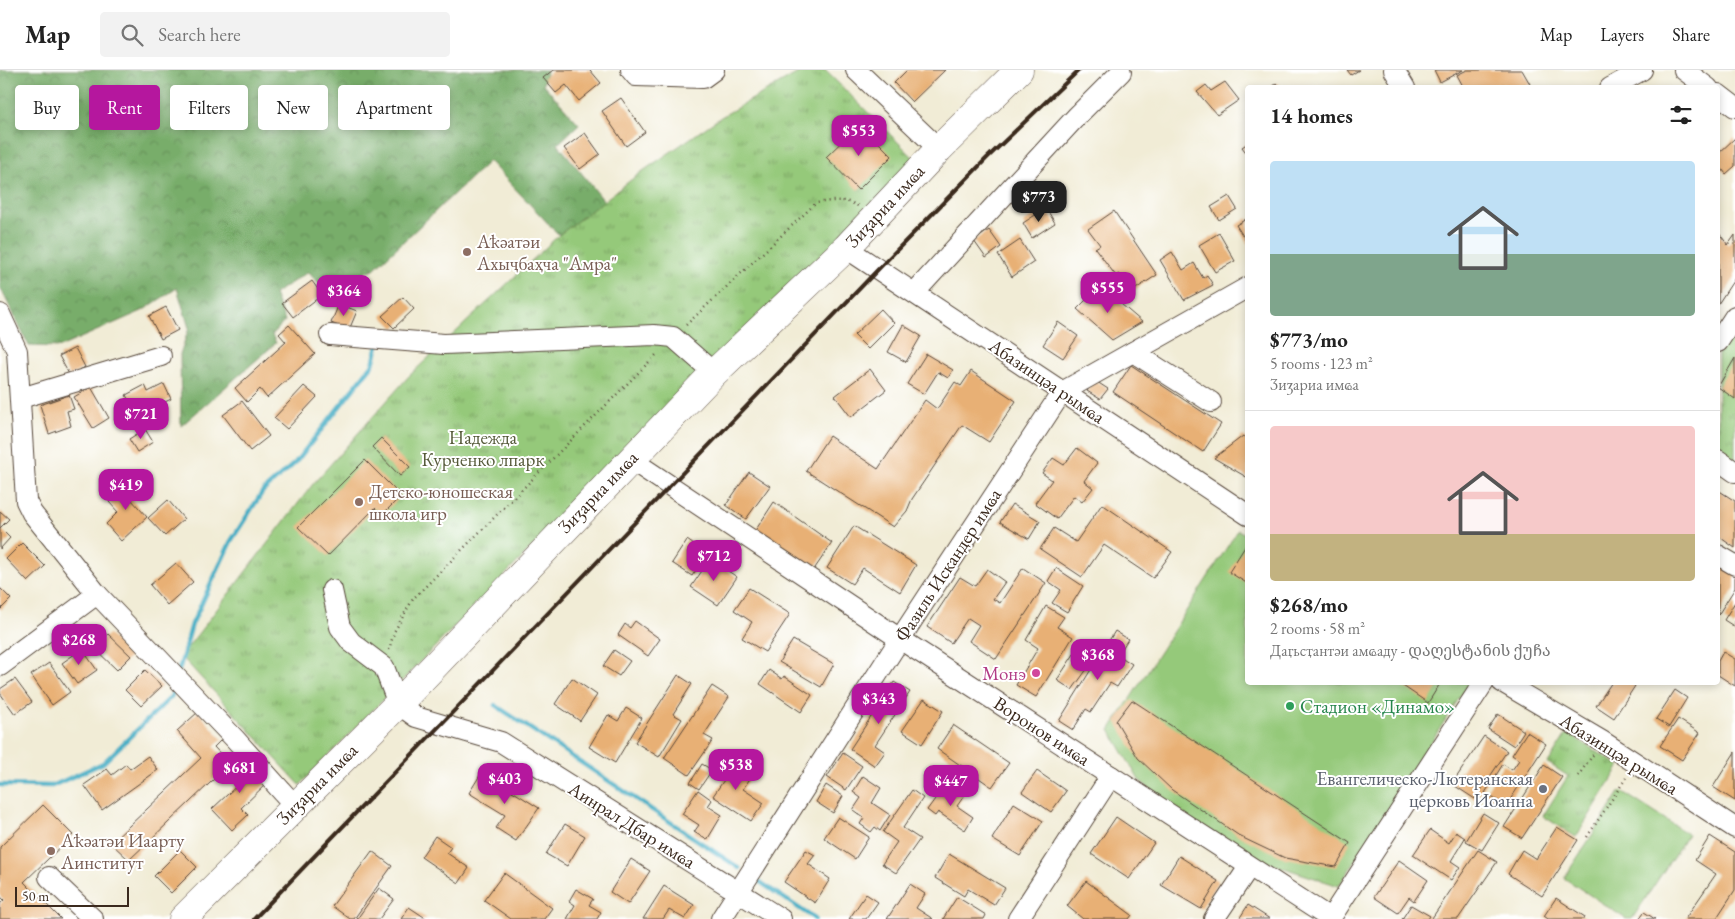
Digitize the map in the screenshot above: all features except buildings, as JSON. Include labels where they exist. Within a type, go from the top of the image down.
[{"type":"highway","name":"Ӡиӡариа имҩа","points":[[182,919],[398,704],[714,373],[846,248],[939,149],[1018,70]]},
{"type":"street","points":[[631,70],[636,76],[703,78],[714,70]]},
{"type":"street","points":[[856,70],[939,149]]},
{"type":"street","points":[[1394,70],[1404,85]]},
{"type":"street","points":[[1615,85],[1642,70]]},
{"type":"street","points":[[1684,70],[1704,85]]},
{"type":"street","points":[[915,292],[1077,116],[1121,72]]},
{"type":"street","points":[[1720,96],[1735,107]]},
{"type":"street","name":"Абазинцәа рымҩа","points":[[846,248],[915,292],[1245,513]]},
{"type":"street","name":"Фазиль Искандер имҩа","points":[[721,919],[900,639],[1062,392],[1245,289]]},
{"type":"street","points":[[1720,339],[1735,316]]},
{"type":"street","points":[[1,324],[17,351],[26,501],[32,512],[98,594],[295,806]]},
{"type":"street","points":[[330,335],[444,344],[622,334],[673,337],[714,373]]},
{"type":"street","points":[[1133,352],[1211,402]]},
{"type":"street","points":[[21,398],[161,356]]},
{"type":"street","name":"Воронов имҩа","points":[[630,459],[900,639],[1330,919]]},
{"type":"street","points":[[1720,461],[1735,472]]},
{"type":"street","points":[[1720,556],[1735,565]]},
{"type":"street","points":[[332,590],[340,627],[351,642],[384,667],[398,704]]},
{"type":"street","points":[[0,666],[98,594]]},
{"type":"street","points":[[1330,919],[1482,685]]},
{"type":"street","name":"Абазинцәа рымҩа","points":[[1507,685],[1602,741],[1735,828]]},
{"type":"street","name":"Аинрал Дбар имҩа","points":[[398,704],[416,717],[501,742],[781,919]]},
{"type":"street","points":[[1018,919],[1111,776]]},
{"type":"street","points":[[1214,919],[1249,867]]},
{"type":"street","points":[[50,877],[93,919]]},
{"type":"path","points":[[384,667],[394,632],[413,599],[673,337],[816,203],[839,200],[852,202],[876,217]]},
{"type":"path","points":[[1578,776],[1602,741]]},
{"type":"path","points":[[1587,837],[1636,763]]},
{"type":"green space","points":[[0,70],[547,70],[543,84],[579,124],[558,144],[604,201],[559,235],[489,161],[374,269],[323,288],[308,272],[274,294],[285,321],[272,335],[276,343],[181,426],[180,354],[189,328],[177,288],[142,311],[60,347],[29,346],[0,287]]},
{"type":"green space","name":"Надежда Курченко лпарк","points":[[803,70],[825,70],[916,160],[628,449],[300,785],[181,656],[313,484],[409,376],[559,235],[640,173],[721,117]]},
{"type":"green space","points":[[1735,327],[1735,461],[1720,451],[1720,351]]},
{"type":"green space","name":"Cтадион «Динамо»","points":[[1238,530],[1245,534],[1245,685],[1468,685],[1339,886],[1245,855],[1177,811],[1139,780],[1110,730]]},
{"type":"green space","points":[[1567,733],[1620,766],[1576,837],[1543,816],[1568,776],[1548,763]]},
{"type":"green space","points":[[1621,791],[1688,834],[1632,919],[1626,919],[1564,878]]},
{"type":"waterway","points":[[179,670],[192,624],[231,541],[263,491],[295,463],[373,364],[378,345]]},
{"type":"waterway","points":[[0,785],[52,786],[103,763],[171,697],[175,685]]},
{"type":"waterway","points":[[495,705],[739,868]]},
{"type":"waterway","points":[[760,882],[815,919]]},
{"type":"railway","points":[[254,919],[889,258],[987,158],[1079,70]]},
{"type":"place","name":"Аҟәатәи Ахыҷбаҳча \"Амра\"","points":[[467,252]]},
{"type":"place","name":"Детско-юношеская школа игр","points":[[359,502]]},
{"type":"place","name":"Монэ","points":[[1036,673]]},
{"type":"place","name":"Cтадион «Динамо»","points":[[1290,706]]},
{"type":"place","name":"Евангелическо-Лютеранская церковь Иоанна","points":[[1543,789]]},
{"type":"place","name":"Аҟәатәи Иаарту Аинститут","points":[[51,851]]}]
